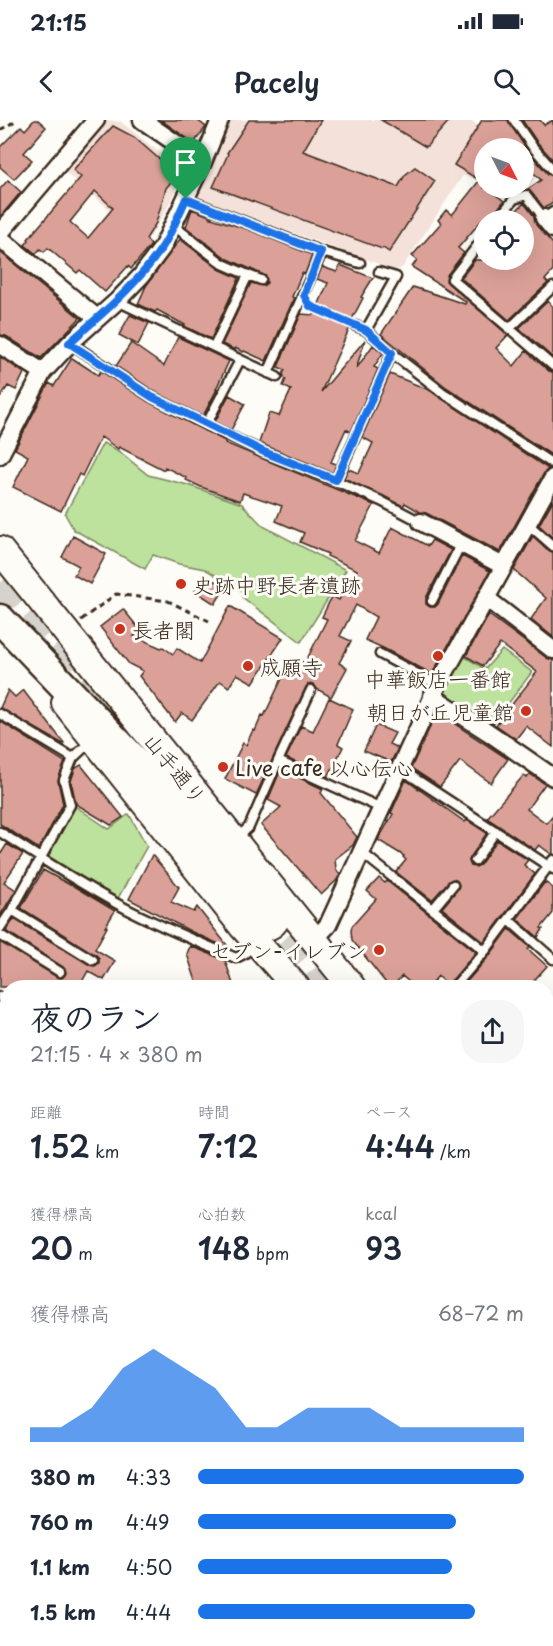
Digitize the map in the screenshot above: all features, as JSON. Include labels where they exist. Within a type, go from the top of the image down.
[{"type":"highway","points":[[0,621],[143,769],[259,918]]},
{"type":"main road","name":"山手通り","points":[[0,550],[234,841],[259,918],[292,980]]},
{"type":"main road","name":"山手通り","points":[[0,621],[93,739],[259,918],[314,940],[346,980]]},
{"type":"street","points":[[0,233],[96,120]]},
{"type":"street","points":[[142,120],[203,162]]},
{"type":"street","points":[[0,455],[43,372],[69,343],[117,301],[141,276],[162,248],[203,162],[220,120]]},
{"type":"street","points":[[0,238],[97,318]]},
{"type":"street","points":[[0,345],[43,372]]},
{"type":"street","points":[[314,940],[328,925],[435,690],[553,477]]},
{"type":"street","points":[[421,522],[503,566]]},
{"type":"street","points":[[486,598],[553,650]]},
{"type":"street","points":[[435,690],[488,732],[553,777]]},
{"type":"lane","points":[[514,120],[553,170]]},
{"type":"lane","points":[[505,210],[514,199],[526,195],[550,220]]},
{"type":"lane","points":[[186,199],[321,252],[360,263]]},
{"type":"lane","points":[[174,225],[223,264],[261,280]]},
{"type":"lane","points":[[474,250],[452,279],[553,366]]},
{"type":"lane","points":[[268,373],[321,252]]},
{"type":"lane","points":[[366,330],[396,277],[379,272]]},
{"type":"lane","points":[[214,347],[248,275]]},
{"type":"lane","points":[[509,329],[553,287]]},
{"type":"lane","points":[[117,301],[277,377]]},
{"type":"lane","points":[[356,326],[366,330],[442,392],[553,464]]},
{"type":"lane","points":[[69,343],[152,397],[206,425],[264,452],[336,480],[421,522]]},
{"type":"lane","points":[[336,480],[392,353]]},
{"type":"lane","points":[[206,425],[240,360]]},
{"type":"lane","points":[[528,524],[553,546]]},
{"type":"lane","points":[[432,601],[461,544]]},
{"type":"lane","points":[[380,654],[435,690]]},
{"type":"lane","points":[[234,841],[249,826],[311,690]]},
{"type":"lane","points":[[0,714],[73,758]]},
{"type":"lane","points":[[0,928],[3,917],[12,910],[70,805],[64,780],[73,758],[93,739]]},
{"type":"lane","points":[[278,761],[381,808]]},
{"type":"lane","points":[[399,768],[552,865],[460,980]]},
{"type":"lane","points":[[475,861],[496,831]]},
{"type":"lane","points":[[0,832],[123,907],[236,958],[244,954],[259,918]]},
{"type":"lane","points":[[361,852],[485,951]]},
{"type":"lane","points":[[433,909],[453,885]]},
{"type":"lane","points":[[12,910],[93,960]]},
{"type":"lane","points":[[508,920],[553,959]]},
{"type":"lane","points":[[0,935],[60,972]]},
{"type":"path","points":[[0,130],[16,120]]},
{"type":"path","points":[[309,283],[304,295],[310,306],[356,326]]},
{"type":"path","points":[[81,620],[116,594],[168,601],[209,621]]},
{"type":"shaded area","points":[[108,120],[121,122],[184,172],[150,237],[118,208],[109,209],[64,171]]},
{"type":"shaded area","points":[[229,120],[471,120],[491,138],[474,138],[474,179],[463,175],[402,268],[395,270],[197,197],[195,193]]},
{"type":"green space","points":[[103,443],[120,452],[148,475],[188,485],[242,504],[263,526],[346,570],[301,642],[242,597],[244,592],[205,569],[179,564],[153,555],[145,569],[74,530],[65,514]]},
{"type":"green space","points":[[502,650],[532,672],[493,724],[445,695],[444,690],[462,655],[485,669]]},
{"type":"green space","points":[[75,806],[109,829],[129,814],[147,846],[117,900],[44,857]]},
{"type":"building","points":[[34,120],[38,120],[46,127],[24,153],[32,160],[14,179],[0,167],[0,147],[21,126],[25,130]]},
{"type":"building","points":[[161,120],[197,120],[206,127],[194,143]]},
{"type":"building","points":[[249,120],[321,120],[303,151],[398,187],[405,175],[415,167],[435,181],[389,252],[213,187],[227,153]]},
{"type":"building","points":[[381,120],[450,120],[426,147]]},
{"type":"building","points":[[482,120],[508,120],[519,138],[474,138],[474,177],[454,165]]},
{"type":"building","points":[[522,120],[540,120],[544,125],[553,120],[553,160],[537,142]]},
{"type":"building","points":[[113,126],[134,137],[166,165],[173,167],[176,176],[166,188],[156,223],[146,239],[151,245],[131,269],[128,266],[105,292],[80,270],[77,273],[48,248],[44,252],[40,249],[36,254],[25,245],[81,177],[73,170]],"holes":[[[95,191],[113,208],[88,238],[70,222]]]},
{"type":"building","points":[[534,158],[548,174],[553,176],[553,203],[544,208],[534,196],[534,185],[541,180],[534,173]]},
{"type":"building","points":[[8,180],[21,192],[0,217],[0,189]]},
{"type":"building","points":[[474,187],[474,198],[500,198],[504,201],[497,210],[474,210],[474,229],[458,248],[464,253],[447,275],[446,281],[508,335],[496,348],[514,366],[526,351],[553,372],[553,456],[446,387],[381,334],[413,287],[465,304],[466,302],[412,267],[417,260],[412,256],[441,223],[438,220],[446,210],[452,215]]},
{"type":"building","points":[[524,203],[529,210],[517,210]]},
{"type":"building","points":[[192,209],[312,255],[305,274],[302,273],[292,297],[294,298],[266,361],[222,344],[251,283],[263,286],[267,283],[266,276],[226,258],[186,227]]},
{"type":"building","points":[[534,216],[536,225],[553,244],[553,271],[545,280],[548,283],[509,320],[461,278],[474,261],[474,270],[534,270]]},
{"type":"building","points":[[180,239],[219,269],[239,278],[211,339],[157,310],[155,312],[138,304],[146,286]]},
{"type":"building","points":[[0,252],[80,318],[41,358],[6,336],[0,335]]},
{"type":"building","points":[[340,265],[373,278],[361,297],[363,298],[321,392],[365,340],[356,369],[373,345],[383,353],[374,367],[378,369],[351,432],[346,429],[331,462],[336,464],[333,473],[259,443],[269,413],[279,416],[291,390],[283,386],[286,379],[283,378],[285,370],[278,367],[301,314],[314,315],[328,283],[317,279],[322,267],[337,272]]},
{"type":"building","points":[[548,301],[553,307],[553,358],[519,328]]},
{"type":"building","points":[[130,315],[149,323],[138,345],[119,335]]},
{"type":"building","points":[[178,337],[229,361],[203,416],[155,392],[116,366],[131,343],[164,366]]},
{"type":"building","points":[[0,357],[24,373],[16,390],[8,386],[0,398]]},
{"type":"building","points":[[72,358],[98,375],[101,371],[149,402],[225,443],[374,505],[355,541],[379,553],[392,527],[428,546],[432,540],[451,550],[426,598],[426,604],[430,607],[438,604],[462,556],[490,571],[432,674],[365,640],[376,617],[356,605],[340,636],[351,641],[339,663],[347,668],[331,697],[313,684],[308,684],[256,795],[225,779],[243,743],[246,745],[262,715],[264,716],[291,660],[299,665],[301,661],[305,663],[327,619],[322,617],[332,596],[339,600],[357,570],[300,542],[304,533],[276,521],[282,506],[243,493],[240,501],[201,487],[165,467],[164,470],[119,447],[118,449],[101,437],[82,476],[79,474],[61,511],[13,487],[28,456],[15,449],[49,383],[54,386]]},
{"type":"building","points":[[390,374],[429,390],[548,469],[500,552],[405,503],[403,506],[344,478],[348,469],[359,473],[373,443],[362,437]]},
{"type":"building","points":[[229,395],[245,404],[231,430],[215,422]]},
{"type":"building","points":[[553,500],[553,538],[539,525]]},
{"type":"building","points":[[73,536],[106,554],[90,584],[74,575],[79,566],[62,557]]},
{"type":"building","points":[[533,536],[553,552],[553,637],[531,619],[546,598],[514,570]]},
{"type":"building","points":[[206,575],[225,588],[215,604],[195,591]]},
{"type":"building","name":"成願寺","points":[[230,606],[283,638],[253,683],[237,674],[229,687],[220,681],[192,720],[182,713],[175,722],[139,676],[143,671],[129,664],[100,627],[123,609],[141,631],[134,636],[163,647],[173,654],[177,648],[200,663]]},
{"type":"building","points":[[489,615],[547,658],[553,660],[553,747],[526,726],[516,739],[496,725],[537,672],[500,644],[483,666],[466,656]]},
{"type":"building","points":[[8,690],[15,697],[23,690],[64,743],[0,708]]},
{"type":"building","points":[[329,698],[353,709],[338,744],[343,747],[328,777],[286,758],[301,726],[313,731]]},
{"type":"building","points":[[437,712],[508,759],[491,783],[460,761],[440,787],[411,768]]},
{"type":"building","points":[[0,721],[65,762],[58,781],[63,804],[39,849],[0,824]]},
{"type":"building","points":[[376,725],[395,733],[389,744],[398,748],[391,762],[364,751]]},
{"type":"building","points":[[81,765],[123,817],[111,825],[76,804],[71,781],[75,769]]},
{"type":"building","points":[[281,769],[323,789],[321,793],[357,837],[353,845],[335,859],[336,869],[340,875],[321,895],[261,825],[281,807],[268,800]]},
{"type":"building","points":[[530,774],[545,784],[527,809],[546,823],[553,815],[553,854],[539,845],[535,850],[487,818],[524,775],[527,778]]},
{"type":"building","points":[[406,780],[465,822],[467,820],[487,833],[470,858],[471,866],[480,865],[497,840],[528,860],[524,865],[535,874],[484,942],[442,908],[458,889],[457,881],[453,879],[449,881],[432,900],[396,872],[406,860],[404,856],[378,840],[393,814],[391,813]]},
{"type":"building","points":[[7,844],[23,854],[4,882],[16,890],[0,916],[0,855]]},
{"type":"building","points":[[152,855],[179,887],[171,902],[194,912],[197,907],[230,949],[129,899]]},
{"type":"building","points":[[43,870],[115,911],[95,949],[115,961],[104,980],[88,971],[83,980],[0,980],[0,942],[57,977],[62,978],[66,973],[63,967],[6,931],[14,919],[90,965],[95,966],[99,963],[96,955],[21,908]]},
{"type":"building","points":[[379,878],[385,883],[387,881],[476,952],[452,980],[442,980],[438,976],[435,980],[407,980],[402,976],[398,980],[383,980],[352,940],[352,926],[376,899],[367,891]]},
{"type":"building","points":[[545,882],[553,888],[553,913],[541,928],[543,929],[538,937],[517,919]]},
{"type":"building","points":[[509,929],[547,966],[534,980],[468,980]]},
{"type":"building","points":[[190,946],[225,960],[232,980],[196,980],[187,954]]},
{"type":"tunnel","points":[[0,583],[53,646],[133,731]]},
{"type":"tunnel","points":[[257,907],[316,980]]},
{"type":"place","name":"史跡中野長者遺跡","points":[[181,584]]},
{"type":"place","name":"長者閣","points":[[120,629]]},
{"type":"place","name":"中華飯店一番館","points":[[438,656]]},
{"type":"place","name":"成願寺","points":[[248,666]]},
{"type":"place","name":"朝日が丘児童館","points":[[526,711]]},
{"type":"place","name":"Live cafe 以心伝心","points":[[223,767]]},
{"type":"place","name":"セブン-イレブン","points":[[379,950]]},
{"type":"route","points":[[186,199],[321,252],[304,295],[310,306],[366,330],[392,353],[336,480],[264,452],[206,425],[152,397],[69,343],[117,301],[141,276],[162,248],[186,199]]}]
